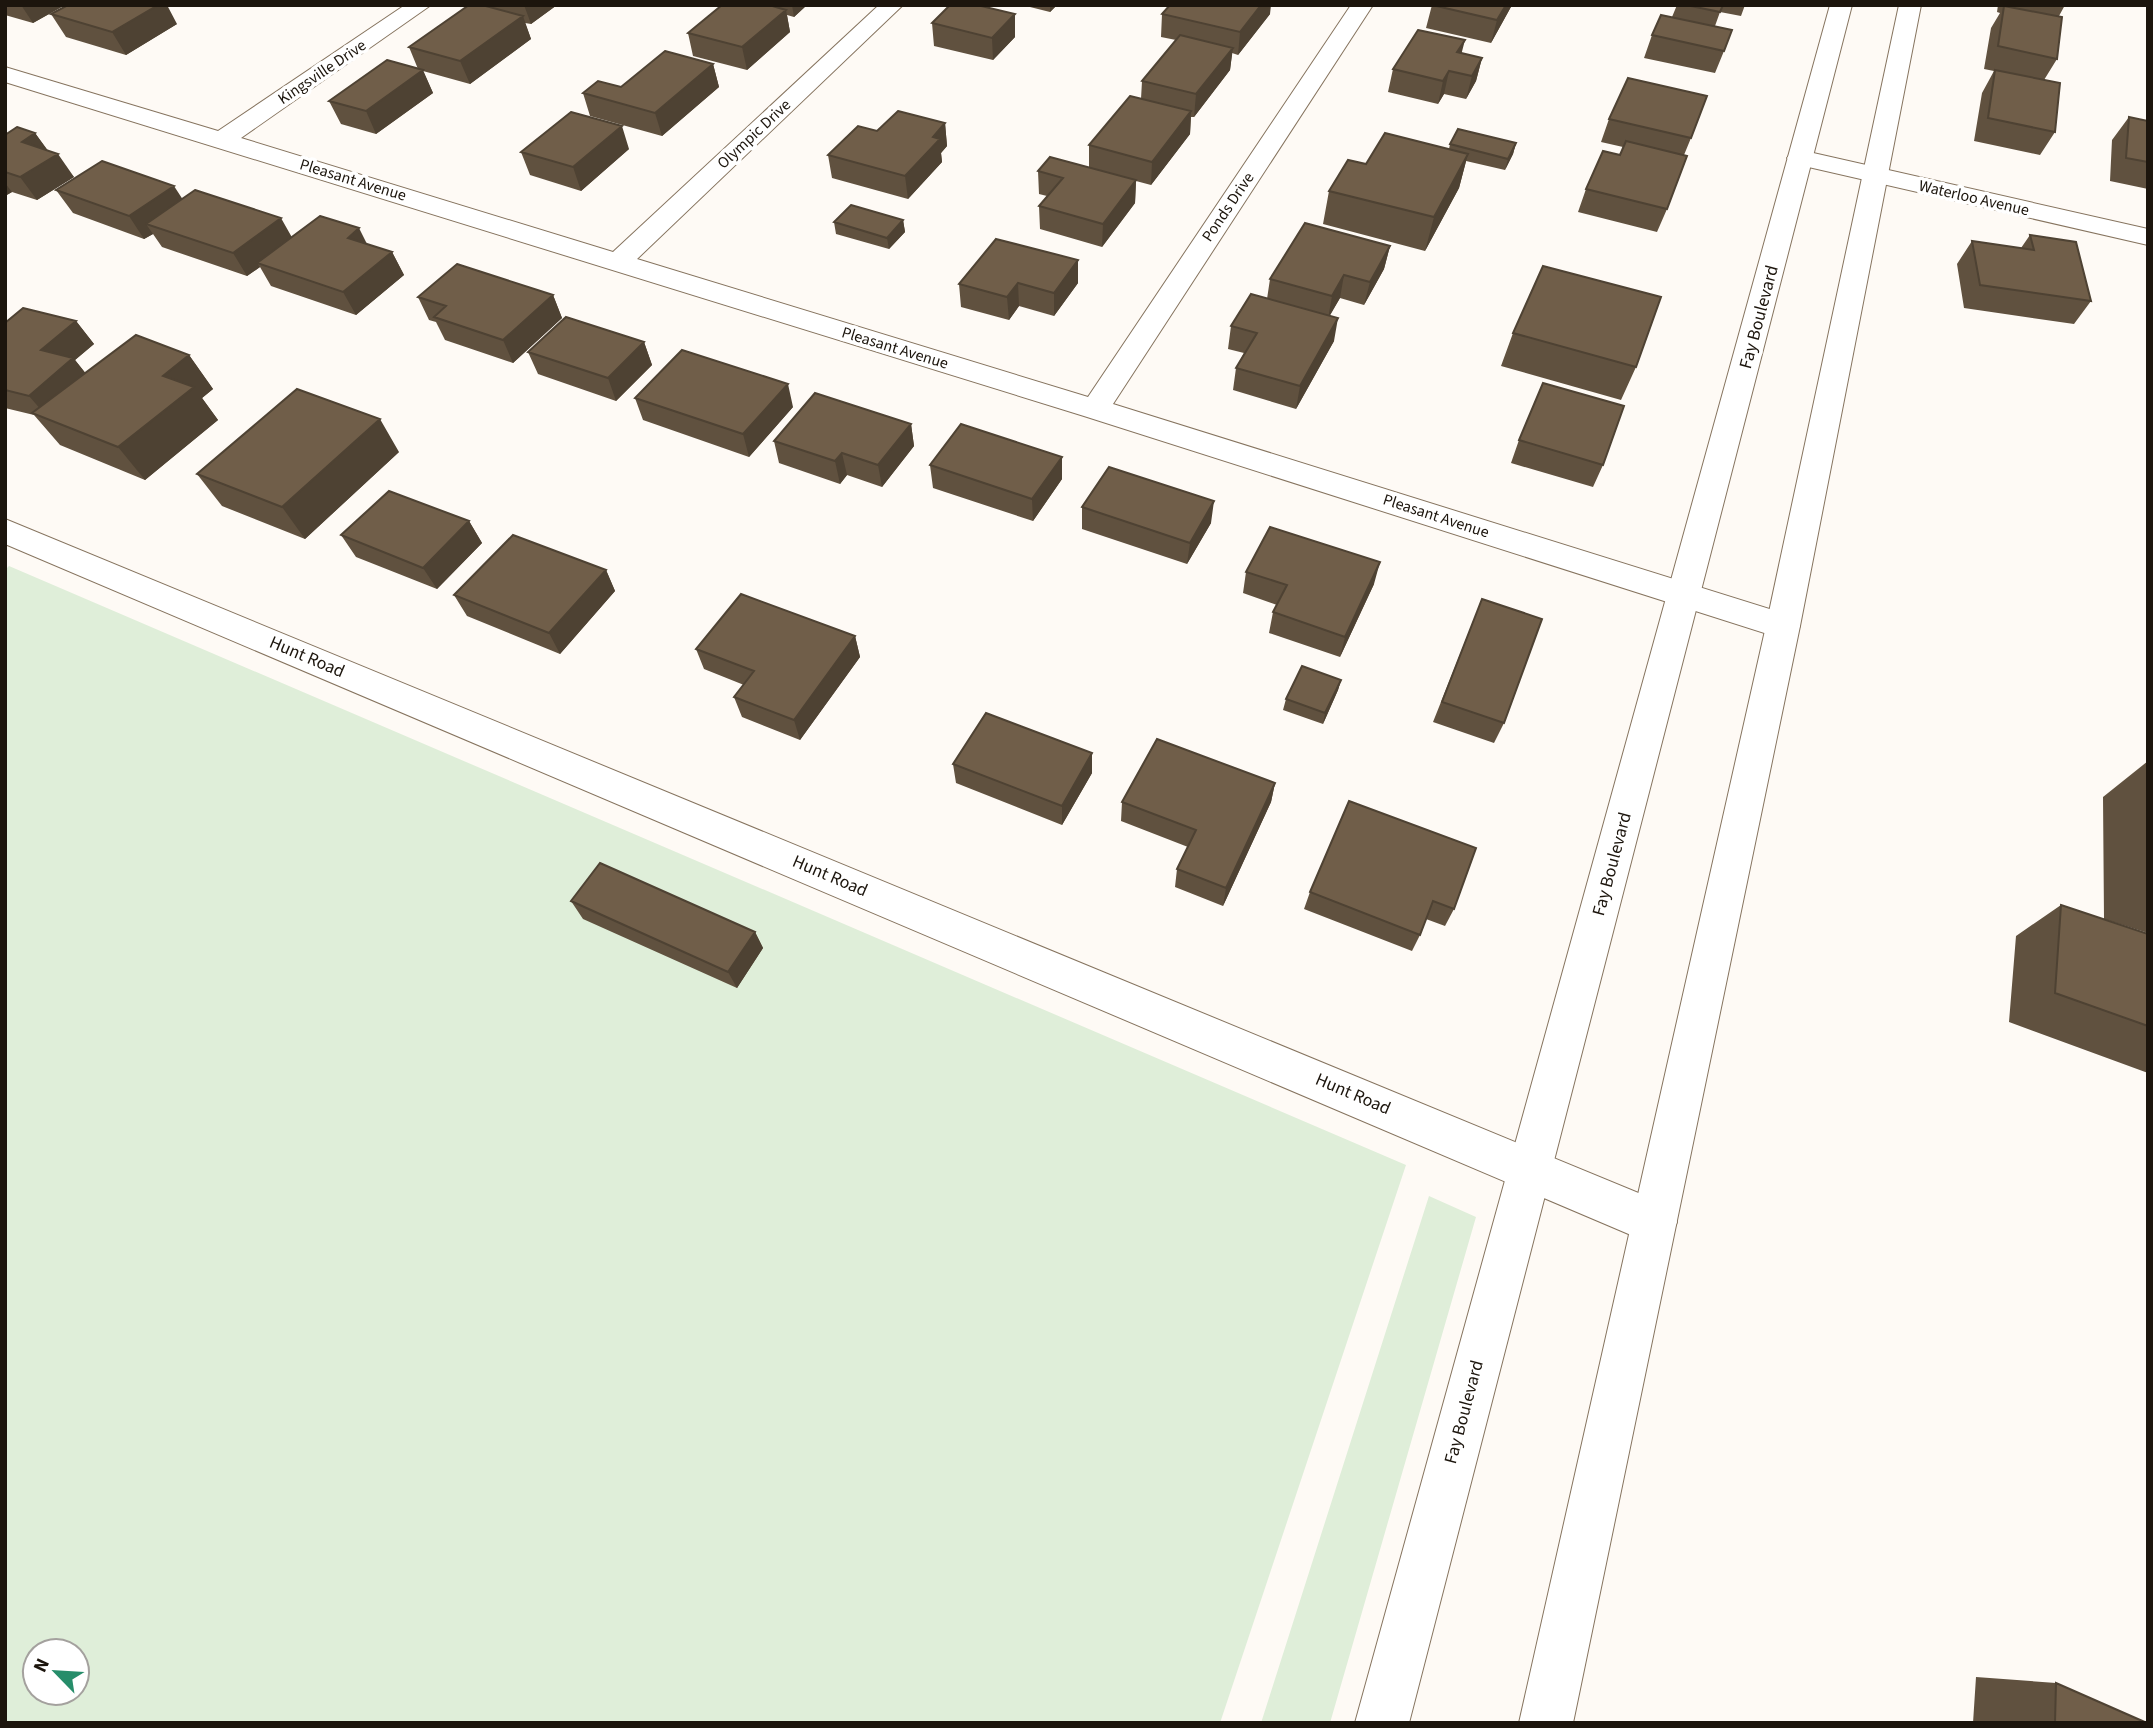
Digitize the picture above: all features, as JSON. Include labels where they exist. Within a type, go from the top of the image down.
[{"type":"street","name":"Kingsville Drive","points":[[224,139],[420,5]]},
{"type":"street","name":"Olympic Drive","points":[[617,263],[892,5]]},
{"type":"street","name":"Ponds Drive","points":[[1095,409],[1362,5]]},
{"type":"street","name":"Fay Boulevard","points":[[1382,1723],[1841,5]]},
{"type":"street","points":[[1546,1723],[1783,626],[1910,5]]},
{"type":"street","name":"Pleasant Avenue","points":[[5,74],[224,139],[1095,409],[1783,626]]},
{"type":"street","name":"Waterloo Avenue","points":[[1800,158],[2148,237]]},
{"type":"street","name":"Hunt Road","points":[[5,531],[1654,1222]]},
{"type":"green space","points":[[9,566],[1406,1165],[1220,1723],[5,1723],[5,570]]},
{"type":"green space","points":[[1429,1196],[1476,1217],[1330,1723],[1261,1723]]},
{"type":"building","points":[[68,5],[158,5],[112,32],[51,14]]},
{"type":"building","points":[[469,5],[482,5],[523,16],[460,61],[409,47]]},
{"type":"building","points":[[722,5],[769,5],[786,10],[742,47],[688,33]]},
{"type":"building","points":[[950,5],[977,5],[1015,14],[992,38],[932,23]]},
{"type":"building","points":[[1170,5],[1261,5],[1240,32],[1162,14]]},
{"type":"building","points":[[1432,5],[1506,5],[1497,20]]},
{"type":"building","points":[[1686,5],[1723,5],[1720,12]]},
{"type":"building","points":[[2004,6],[2062,17],[2057,59],[1998,46]]},
{"type":"building","points":[[1661,15],[1732,30],[1724,51],[1652,35]]},
{"type":"building","points":[[1418,30],[1465,40],[1457,52],[1482,58],[1472,76],[1449,71],[1443,81],[1393,69]]},
{"type":"building","points":[[1180,35],[1233,48],[1196,94],[1142,81]]},
{"type":"building","points":[[665,51],[713,64],[655,113],[583,93],[598,81],[621,87]]},
{"type":"building","points":[[387,60],[423,70],[366,111],[329,101]]},
{"type":"building","points":[[1995,70],[2060,83],[2055,132],[1988,118]]},
{"type":"building","points":[[1628,78],[1707,96],[1691,138],[1609,119]]},
{"type":"building","points":[[1130,96],[1191,111],[1152,162],[1089,145]]},
{"type":"building","points":[[898,111],[945,123],[933,137],[940,139],[905,176],[828,155],[858,126],[877,131]]},
{"type":"building","points":[[571,112],[622,126],[573,167],[521,152]]},
{"type":"building","points":[[2129,117],[2148,121],[2148,162],[2126,158]]},
{"type":"building","points":[[17,127],[35,133],[22,142],[58,154],[20,177],[5,172],[5,135]]},
{"type":"building","points":[[1458,129],[1516,143],[1508,159],[1450,144]]},
{"type":"building","points":[[1385,133],[1468,154],[1434,217],[1329,191],[1348,160],[1366,164]]},
{"type":"building","points":[[1626,141],[1687,156],[1667,209],[1586,189],[1603,151],[1620,155]]},
{"type":"building","points":[[1050,157],[1136,180],[1103,224],[1039,206],[1063,178],[1038,171]]},
{"type":"building","points":[[102,161],[174,186],[129,216],[56,190]]},
{"type":"building","points":[[195,190],[281,218],[233,253],[146,224]]},
{"type":"building","points":[[851,205],[903,220],[887,238],[834,222]]},
{"type":"building","points":[[320,216],[359,228],[348,238],[392,252],[343,292],[257,263]]},
{"type":"building","points":[[1305,223],[1390,246],[1370,282],[1344,275],[1332,296],[1270,279]]},
{"type":"building","points":[[2030,235],[2076,242],[2091,301],[1980,285],[1972,241],[2034,250]]},
{"type":"building","points":[[996,239],[1078,260],[1054,293],[1018,283],[1007,297],[959,284]]},
{"type":"building","points":[[457,264],[553,295],[503,340],[434,317],[446,306],[418,297]]},
{"type":"building","points":[[1543,266],[1661,297],[1636,367],[1513,333]]},
{"type":"building","points":[[1251,294],[1338,318],[1300,386],[1236,368],[1257,333],[1231,326]]},
{"type":"building","points":[[23,308],[76,321],[41,350],[73,358],[29,396],[5,390],[5,323]]},
{"type":"building","points":[[566,317],[644,342],[608,378],[528,352]]},
{"type":"building","points":[[136,335],[189,355],[163,376],[194,387],[118,447],[32,413]]},
{"type":"building","points":[[682,350],[788,384],[743,434],[635,398]]},
{"type":"building","points":[[1543,383],[1624,406],[1603,465],[1519,440]]},
{"type":"building","points":[[297,389],[380,419],[282,507],[197,474]]},
{"type":"building","points":[[815,393],[911,424],[878,465],[842,453],[835,461],[774,441]]},
{"type":"building","points":[[961,424],[1062,457],[1032,499],[930,465]]},
{"type":"building","points":[[1109,467],[1214,501],[1190,543],[1082,507]]},
{"type":"building","points":[[389,491],[469,521],[423,568],[341,535]]},
{"type":"building","points":[[1270,527],[1380,562],[1345,637],[1273,612],[1287,585],[1246,572]]},
{"type":"building","points":[[513,535],[606,570],[549,633],[454,595]]},
{"type":"building","points":[[741,594],[855,636],[794,720],[734,697],[754,671],[696,649]]},
{"type":"building","points":[[1482,599],[1542,619],[1504,723],[1442,702]]},
{"type":"building","points":[[1302,666],[1341,680],[1325,713],[1286,699]]},
{"type":"building","points":[[986,713],[1092,753],[1062,806],[953,764]]},
{"type":"building","points":[[1157,739],[1275,783],[1226,888],[1177,869],[1196,830],[1122,802]]},
{"type":"building","points":[[1349,801],[1476,848],[1454,909],[1433,901],[1420,935],[1310,892]]},
{"type":"building","points":[[600,863],[755,932],[728,972],[571,901]]},
{"type":"building","points":[[2061,905],[2148,934],[2148,1026],[2055,993]]},
{"type":"building","points":[[2056,1683],[2147,1723],[2055,1723]]}]
